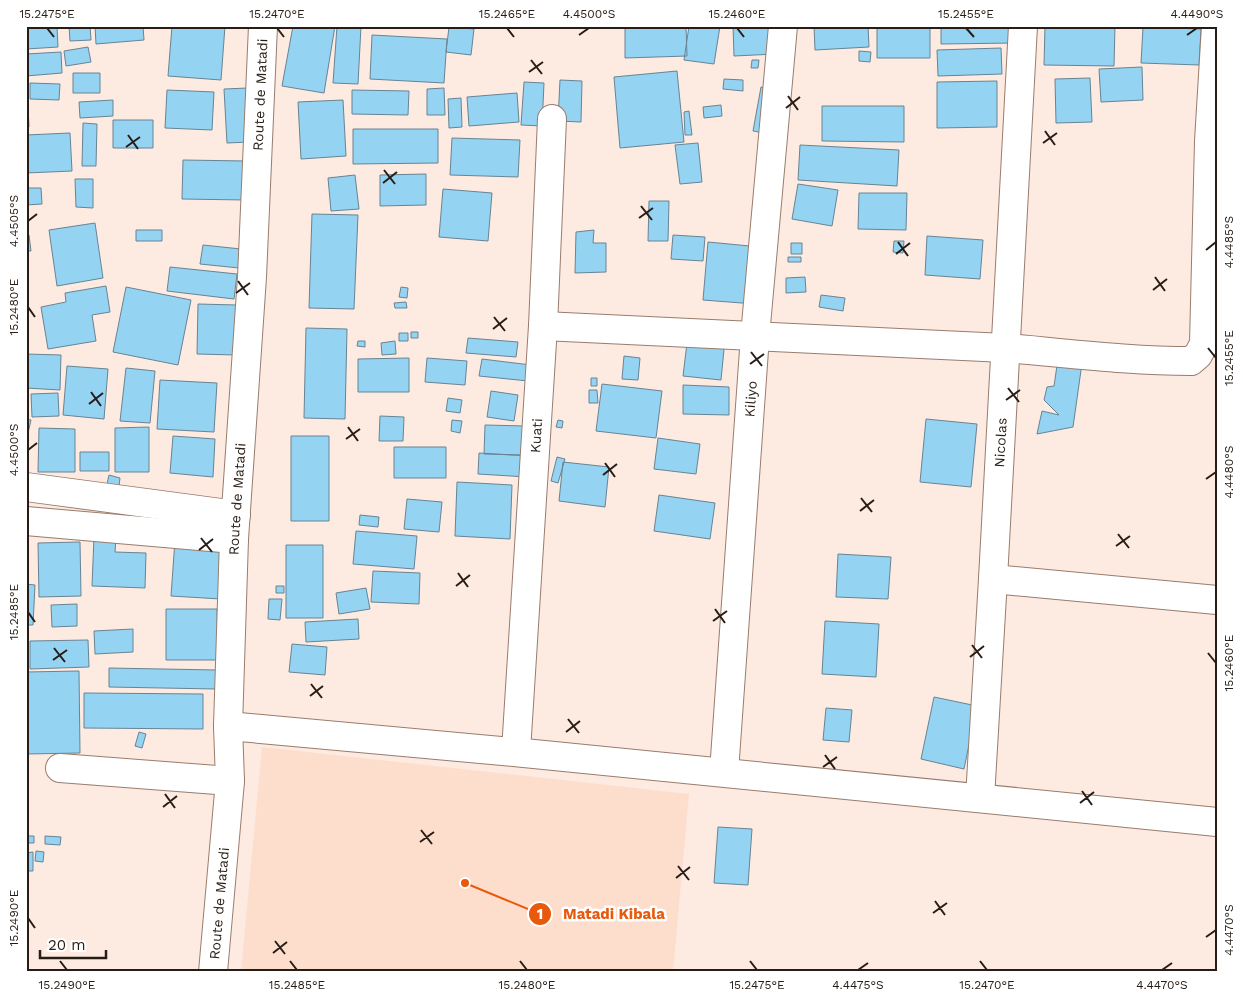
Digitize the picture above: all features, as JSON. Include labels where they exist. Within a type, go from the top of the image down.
[{"type":"main road","name":"Route de Matadi","points":[[213,972],[230,781],[228,726],[235,527],[252,277],[263,26]]},
{"type":"main road","name":"Kiliyo","points":[[724,772],[754,336],[783,26]]},
{"type":"main road","name":"Nicolas","points":[[980,798],[1023,26]]},
{"type":"main road","points":[[543,326],[1005,348],[1059,352],[1083,356],[1191,361],[1198,355],[1204,344],[1210,141],[1216,26]]},
{"type":"main road","name":"Kuati","points":[[516,751],[543,326],[552,119]]},
{"type":"main road","points":[[26,487],[235,527]]},
{"type":"main road","points":[[26,520],[235,527]]},
{"type":"main road","points":[[993,580],[1217,600]]},
{"type":"main road","points":[[228,726],[516,751],[1217,822]]},
{"type":"main road","points":[[60,768],[230,781]]},
{"type":"shaded area","points":[[262,747],[689,794],[673,972],[241,972]]},
{"type":"building","points":[[26,26],[57,26],[58,47],[26,49]]},
{"type":"building","points":[[69,26],[90,26],[91,40],[70,41]]},
{"type":"building","points":[[95,26],[143,26],[144,40],[96,44]]},
{"type":"building","points":[[172,26],[225,26],[221,80],[168,76]]},
{"type":"building","points":[[293,26],[335,26],[324,93],[282,86]]},
{"type":"building","points":[[337,26],[361,26],[358,84],[333,83]]},
{"type":"building","points":[[625,26],[686,26],[687,56],[625,58]]},
{"type":"building","points":[[689,26],[720,26],[714,64],[684,60]]},
{"type":"building","points":[[733,26],[774,26],[776,54],[734,56]]},
{"type":"building","points":[[814,26],[868,26],[869,47],[815,50]]},
{"type":"building","points":[[877,26],[930,26],[930,58],[877,58]]},
{"type":"building","points":[[941,26],[1014,26],[1014,43],[941,44]]},
{"type":"building","points":[[1045,26],[1115,26],[1114,66],[1044,65]]},
{"type":"building","points":[[449,27],[474,29],[471,55],[446,52]]},
{"type":"building","points":[[1143,27],[1201,29],[1199,65],[1141,63]]},
{"type":"building","points":[[372,35],[447,39],[444,83],[370,79]]},
{"type":"building","points":[[88,47],[91,62],[66,66],[64,51]]},
{"type":"building","points":[[1001,48],[1002,74],[938,76],[937,50]]},
{"type":"building","points":[[859,51],[871,52],[870,62],[859,61]]},
{"type":"building","points":[[61,52],[62,73],[26,76],[26,54]]},
{"type":"building","points":[[752,60],[759,60],[758,68],[751,68]]},
{"type":"building","points":[[1142,67],[1143,100],[1101,102],[1099,69]]},
{"type":"building","points":[[677,71],[684,142],[620,148],[614,77]]},
{"type":"building","points":[[73,73],[100,73],[100,93],[73,93]]},
{"type":"building","points":[[1090,78],[1092,122],[1056,123],[1055,79]]},
{"type":"building","points":[[724,79],[743,80],[743,91],[723,89]]},
{"type":"building","points":[[560,80],[582,81],[581,122],[558,121]]},
{"type":"building","points":[[997,81],[997,127],[937,128],[937,82]]},
{"type":"building","points":[[524,82],[544,83],[542,126],[521,125]]},
{"type":"building","points":[[30,83],[60,84],[59,100],[30,99]]},
{"type":"building","points":[[761,87],[773,89],[764,133],[753,131]]},
{"type":"building","points":[[248,88],[250,142],[227,143],[224,89]]},
{"type":"building","points":[[444,88],[445,115],[427,115],[427,89]]},
{"type":"building","points":[[167,90],[214,92],[212,130],[165,128]]},
{"type":"building","points":[[352,90],[409,91],[408,115],[352,114]]},
{"type":"building","points":[[517,93],[519,122],[469,126],[467,97]]},
{"type":"building","points":[[461,98],[462,127],[449,128],[448,99]]},
{"type":"building","points":[[113,100],[113,116],[80,118],[79,102]]},
{"type":"building","points":[[343,100],[346,156],[301,159],[298,102]]},
{"type":"building","points":[[721,105],[722,116],[704,118],[703,107]]},
{"type":"building","points":[[26,106],[28,106],[29,127],[26,127]]},
{"type":"building","points":[[822,106],[904,106],[904,142],[822,141]]},
{"type":"building","points":[[689,111],[692,135],[685,135],[684,112]]},
{"type":"building","points":[[113,120],[153,120],[153,148],[113,148]]},
{"type":"building","points":[[83,123],[97,124],[96,166],[82,166]]},
{"type":"building","points":[[353,129],[438,129],[438,163],[353,164]]},
{"type":"building","points":[[70,133],[72,171],[26,173],[26,135]]},
{"type":"building","points":[[452,138],[520,140],[518,177],[450,175]]},
{"type":"building","points":[[698,143],[702,182],[680,184],[675,145]]},
{"type":"building","points":[[800,145],[899,150],[897,186],[798,180]]},
{"type":"building","points":[[183,160],[246,161],[245,200],[182,199]]},
{"type":"building","points":[[426,174],[426,205],[380,206],[380,175]]},
{"type":"building","points":[[355,175],[359,209],[331,211],[328,178]]},
{"type":"building","points":[[75,179],[93,179],[93,208],[76,207]]},
{"type":"building","points":[[798,184],[838,190],[832,226],[792,219]]},
{"type":"building","points":[[26,188],[41,188],[42,204],[26,205]]},
{"type":"building","points":[[443,189],[492,193],[488,241],[439,237]]},
{"type":"building","points":[[859,193],[907,193],[906,230],[858,229]]},
{"type":"building","points":[[649,201],[669,201],[668,241],[648,241]]},
{"type":"building","points":[[312,214],[358,215],[354,309],[309,308]]},
{"type":"building","points":[[95,223],[103,278],[57,286],[49,230]]},
{"type":"building","points":[[136,230],[162,230],[162,241],[136,241]]},
{"type":"building","points":[[594,230],[593,243],[606,243],[606,272],[575,273],[576,232]]},
{"type":"building","points":[[26,235],[29,235],[31,251],[26,251]]},
{"type":"building","points":[[673,235],[705,237],[703,261],[671,259]]},
{"type":"building","points":[[927,236],[983,240],[980,279],[925,275]]},
{"type":"building","points":[[894,241],[904,241],[903,253],[893,252]]},
{"type":"building","points":[[708,242],[760,247],[755,304],[703,300]]},
{"type":"building","points":[[791,243],[802,243],[802,254],[791,254]]},
{"type":"building","points":[[203,245],[241,249],[239,268],[200,264]]},
{"type":"building","points":[[788,257],[801,257],[801,262],[788,262]]},
{"type":"building","points":[[170,267],[237,274],[234,299],[167,291]]},
{"type":"building","points":[[805,277],[806,292],[786,293],[786,278]]},
{"type":"building","points":[[106,286],[110,312],[92,315],[96,341],[48,349],[41,307],[66,302],[65,293]]},
{"type":"building","points":[[126,287],[191,300],[178,365],[113,352]]},
{"type":"building","points":[[401,287],[408,288],[407,298],[399,297]]},
{"type":"building","points":[[821,295],[845,298],[843,311],[819,307]]},
{"type":"building","points":[[406,302],[407,308],[395,308],[394,303]]},
{"type":"building","points":[[198,304],[237,305],[236,355],[197,354]]},
{"type":"building","points":[[306,328],[347,329],[345,419],[304,418]]},
{"type":"building","points":[[411,332],[418,332],[418,338],[411,338]]},
{"type":"building","points":[[399,333],[408,333],[408,341],[399,341]]},
{"type":"building","points":[[688,335],[725,339],[721,380],[683,376]]},
{"type":"building","points":[[468,338],[518,342],[516,357],[466,353]]},
{"type":"building","points":[[358,341],[365,341],[365,347],[357,346]]},
{"type":"building","points":[[395,341],[396,354],[382,355],[381,343]]},
{"type":"building","points":[[1059,352],[1083,356],[1073,427],[1037,434],[1042,411],[1059,415],[1044,400],[1047,387],[1054,386]]},
{"type":"building","points":[[26,354],[61,355],[60,390],[26,388]]},
{"type":"building","points":[[624,356],[640,358],[638,380],[622,379]]},
{"type":"building","points":[[409,358],[409,392],[358,392],[358,359]]},
{"type":"building","points":[[427,358],[467,361],[465,385],[425,382]]},
{"type":"building","points":[[482,359],[531,365],[528,381],[479,376]]},
{"type":"building","points":[[67,366],[108,369],[104,419],[63,415]]},
{"type":"building","points":[[126,368],[155,371],[150,423],[120,421]]},
{"type":"building","points":[[591,378],[597,378],[597,386],[591,386]]},
{"type":"building","points":[[160,380],[217,383],[214,432],[157,429]]},
{"type":"building","points":[[602,384],[662,391],[656,438],[596,431]]},
{"type":"building","points":[[683,385],[729,387],[729,415],[683,414]]},
{"type":"building","points":[[589,390],[597,390],[598,403],[589,403]]},
{"type":"building","points":[[491,391],[518,395],[514,421],[487,417]]},
{"type":"building","points":[[58,393],[59,416],[32,417],[31,394]]},
{"type":"building","points":[[448,398],[462,400],[460,413],[446,411]]},
{"type":"building","points":[[380,416],[404,417],[403,441],[379,441]]},
{"type":"building","points":[[26,419],[31,420],[26,442]]},
{"type":"building","points":[[926,419],[977,424],[971,487],[920,482]]},
{"type":"building","points":[[452,420],[462,421],[460,433],[451,431]]},
{"type":"building","points":[[558,420],[563,421],[562,428],[556,427]]},
{"type":"building","points":[[485,425],[525,426],[524,455],[484,454]]},
{"type":"building","points":[[149,427],[149,472],[115,472],[115,428]]},
{"type":"building","points":[[39,428],[75,429],[75,472],[38,472]]},
{"type":"building","points":[[173,436],[215,439],[213,477],[170,473]]},
{"type":"building","points":[[291,436],[329,436],[329,521],[291,521]]},
{"type":"building","points":[[658,438],[700,444],[696,474],[654,469]]},
{"type":"building","points":[[394,447],[446,447],[446,478],[394,478]]},
{"type":"building","points":[[80,452],[109,452],[109,471],[80,471]]},
{"type":"building","points":[[479,453],[528,456],[527,477],[478,474]]},
{"type":"building","points":[[557,457],[565,459],[558,483],[551,481]]},
{"type":"building","points":[[563,462],[609,467],[605,507],[559,501]]},
{"type":"building","points":[[109,475],[120,478],[119,486],[107,484]]},
{"type":"building","points":[[457,482],[512,485],[510,539],[455,536]]},
{"type":"building","points":[[659,495],[715,503],[710,539],[654,531]]},
{"type":"building","points":[[407,499],[442,502],[439,532],[404,529]]},
{"type":"building","points":[[360,515],[379,517],[378,527],[359,525]]},
{"type":"building","points":[[356,531],[417,536],[414,569],[353,564]]},
{"type":"building","points":[[94,537],[116,538],[115,552],[146,553],[145,588],[92,586]]},
{"type":"building","points":[[175,540],[225,543],[221,599],[171,596]]},
{"type":"building","points":[[80,542],[81,596],[39,597],[38,543]]},
{"type":"building","points":[[286,545],[323,545],[323,618],[286,618]]},
{"type":"building","points":[[838,554],[891,557],[888,599],[836,597]]},
{"type":"building","points":[[373,571],[420,573],[419,604],[371,602]]},
{"type":"building","points":[[26,584],[35,585],[33,625],[26,625]]},
{"type":"building","points":[[276,586],[284,586],[284,593],[276,593]]},
{"type":"building","points":[[366,588],[370,609],[339,614],[336,593]]},
{"type":"building","points":[[269,599],[282,599],[280,620],[268,619]]},
{"type":"building","points":[[77,604],[77,626],[52,627],[51,605]]},
{"type":"building","points":[[166,609],[217,609],[218,660],[166,660]]},
{"type":"building","points":[[358,619],[359,639],[306,642],[305,622]]},
{"type":"building","points":[[825,621],[879,624],[876,677],[822,674]]},
{"type":"building","points":[[133,629],[133,652],[95,654],[94,631]]},
{"type":"building","points":[[88,640],[89,667],[30,669],[30,641]]},
{"type":"building","points":[[292,644],[327,647],[325,675],[289,672]]},
{"type":"building","points":[[109,668],[216,670],[216,689],[109,687]]},
{"type":"building","points":[[79,671],[80,753],[26,754],[26,672]]},
{"type":"building","points":[[84,693],[203,694],[203,729],[84,728]]},
{"type":"building","points":[[934,697],[977,706],[964,769],[921,759]]},
{"type":"building","points":[[826,708],[852,710],[849,742],[823,740]]},
{"type":"building","points":[[139,732],[146,734],[142,748],[135,746]]},
{"type":"building","points":[[718,827],[752,829],[748,885],[714,883]]},
{"type":"building","points":[[26,836],[34,836],[34,843],[26,843]]},
{"type":"building","points":[[45,836],[61,837],[60,845],[45,844]]},
{"type":"building","points":[[36,851],[44,852],[43,862],[35,861]]},
{"type":"building","points":[[33,852],[33,871],[26,871],[26,853]]},
{"type":"place","name":"Matadi Kibala","points":[[465,883]]}]
